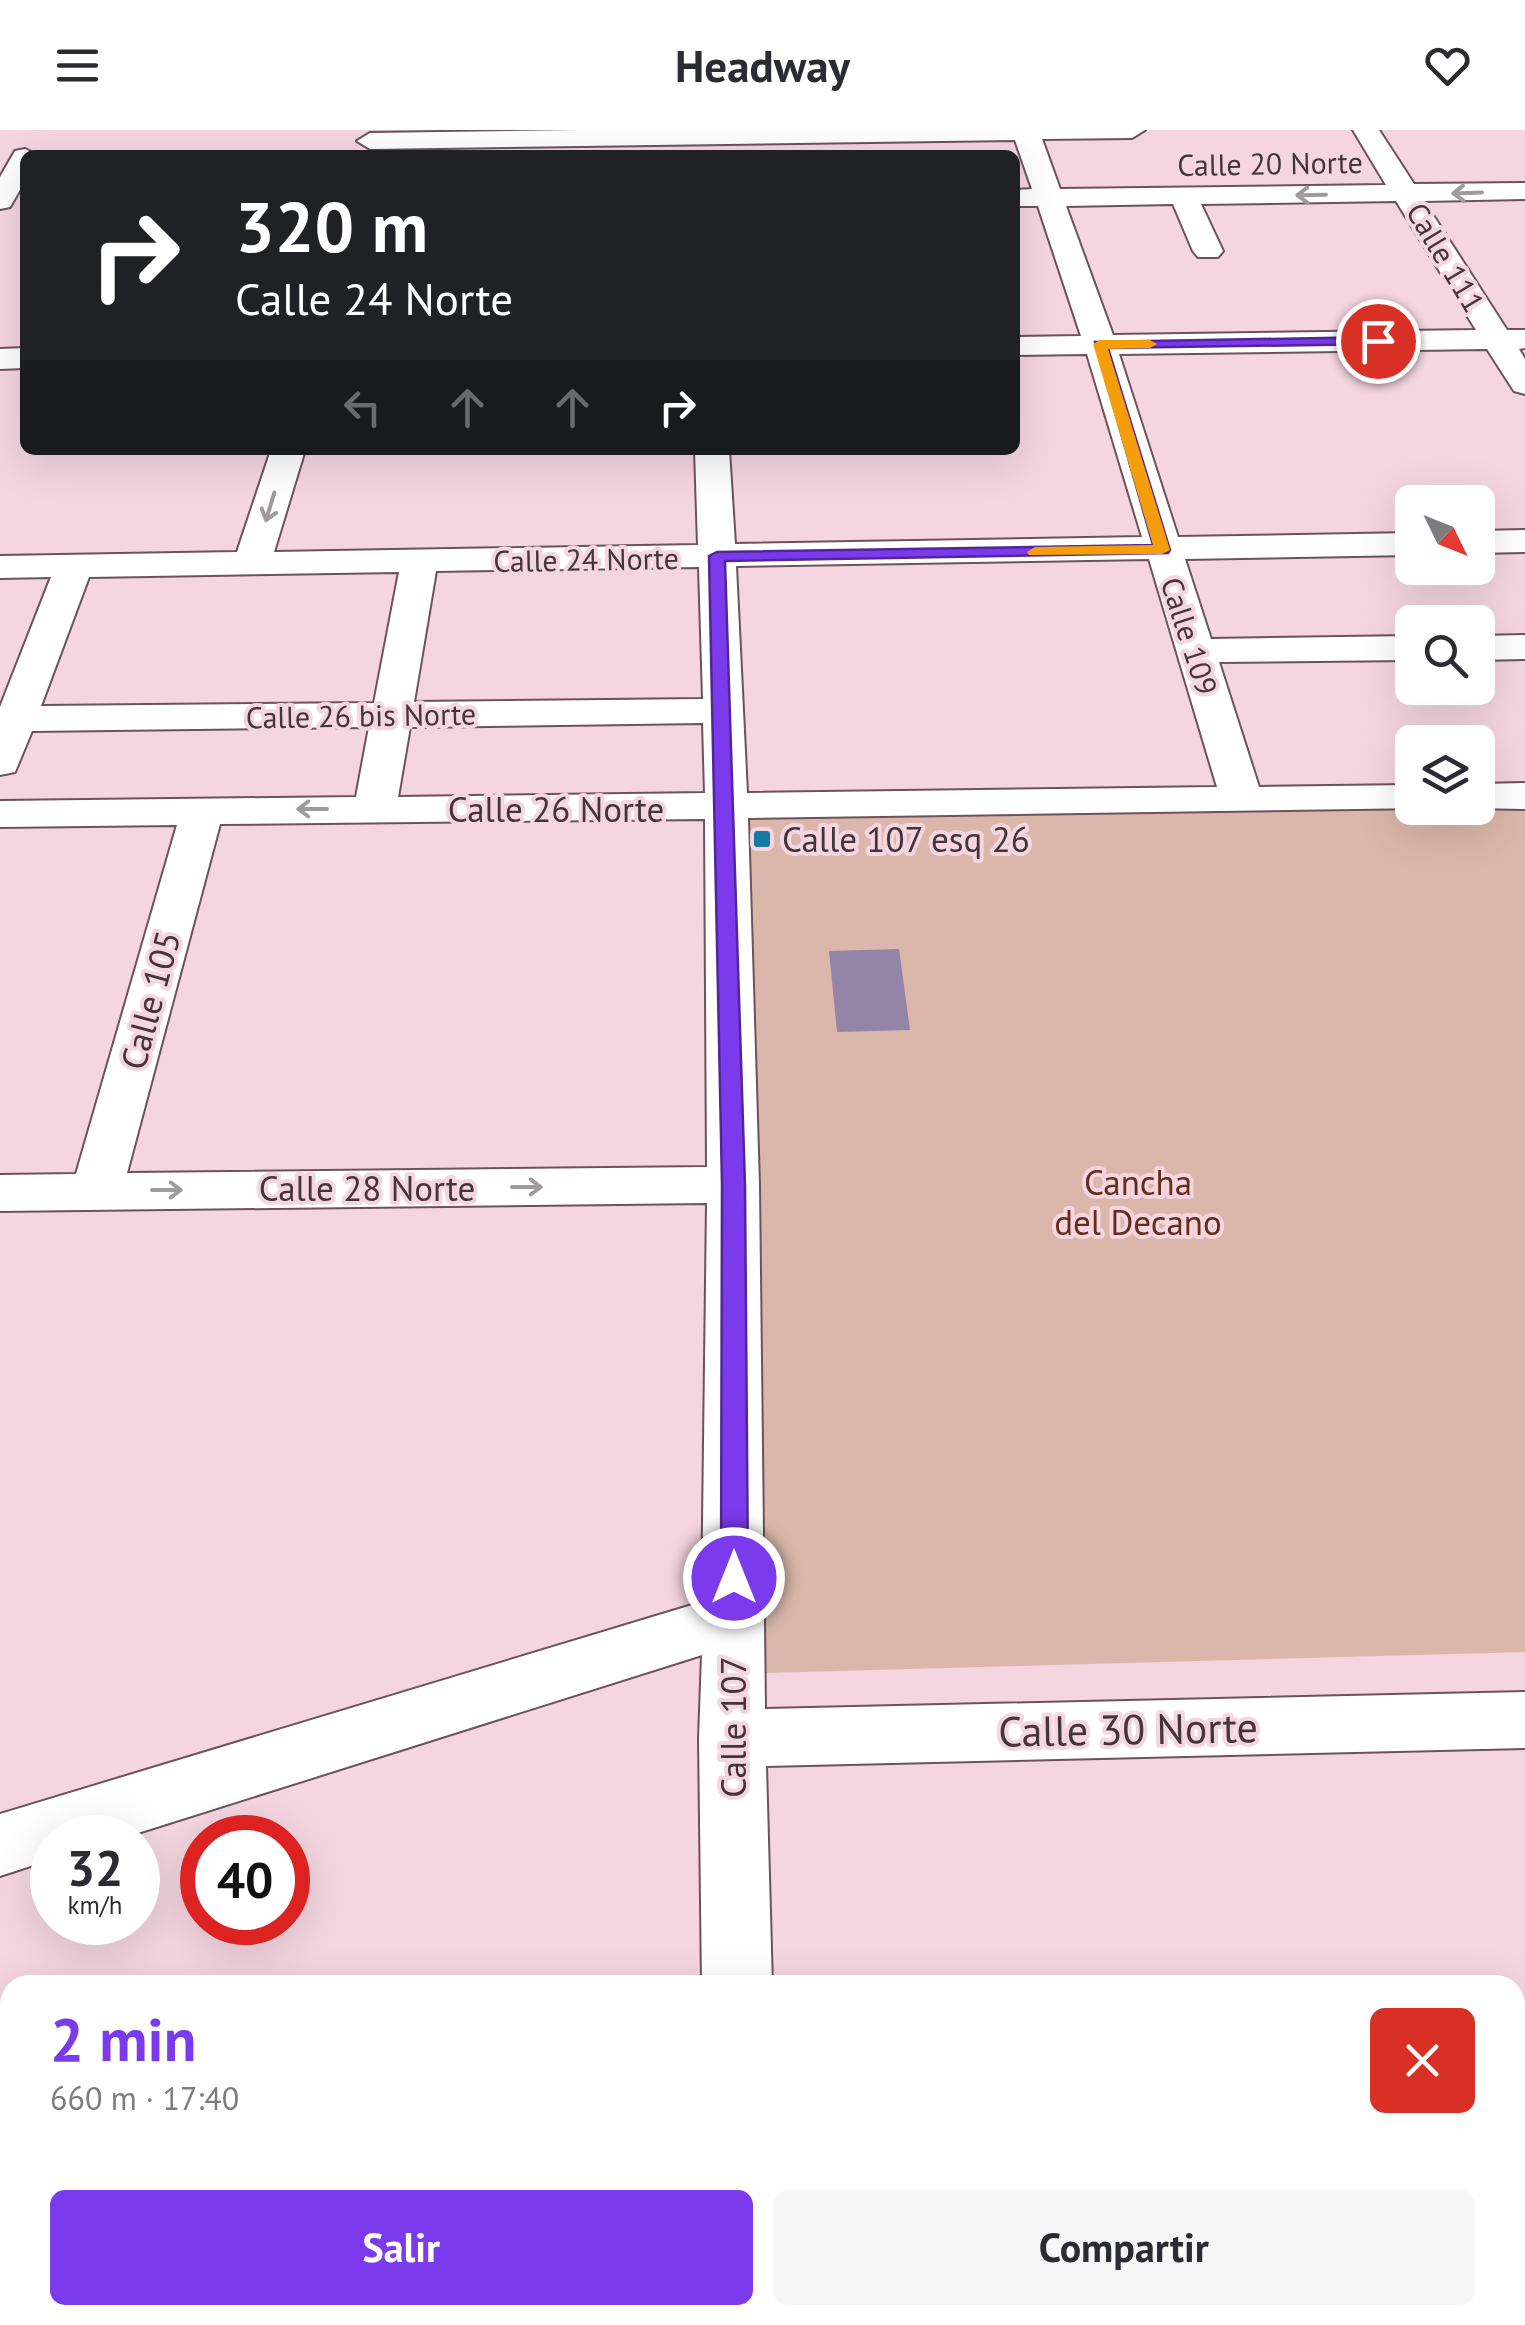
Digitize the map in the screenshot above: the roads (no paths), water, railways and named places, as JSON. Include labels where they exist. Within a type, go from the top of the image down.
[{"type":"street","points":[[370,142],[702,140],[1132,130]]},
{"type":"street","name":"Calle 111","points":[[1366,130],[1511,339],[1525,384]]},
{"type":"street","name":"Calle 109","points":[[1026,131],[1100,344],[1242,800]]},
{"type":"street","points":[[0,204],[20,167]]},
{"type":"street","name":"Calle 20 Norte","points":[[1020,198],[1525,191]]},
{"type":"street","points":[[1184,196],[1208,250]]},
{"type":"street","points":[[1020,346],[1511,339]]},
{"type":"street","points":[[252,563],[286,455]]},
{"type":"street","name":"Calle 107","points":[[712,455],[734,1185],[731,1738],[738,1975]]},
{"type":"street","points":[[1495,542],[1525,541]]},
{"type":"street","name":"Calle 24 Norte","points":[[0,567],[1395,544]]},
{"type":"street","points":[[375,809],[418,561]]},
{"type":"street","points":[[0,764],[8,718],[74,566]]},
{"type":"street","points":[[1495,648],[1525,647]]},
{"type":"street","points":[[1194,651],[1395,648]]},
{"type":"street","name":"Calle 26 bis Norte","points":[[8,718],[722,711]]},
{"type":"street","points":[[1495,797],[1525,796]]},
{"type":"street","name":"Calle 26 Norte","points":[[0,814],[1395,798]]},
{"type":"street","name":"Calle 105","points":[[98,1190],[202,810]]},
{"type":"street","name":"Calle 28 Norte","points":[[0,1192],[734,1185]]},
{"type":"street","points":[[0,1844],[734,1618]]},
{"type":"street","name":"Calle 30 Norte","points":[[731,1738],[1525,1720]]},
{"type":"place","name":"Calle 107 esq 26","points":[[762,839]]},
{"type":"park label","name":"Cancha del Decano","points":[[1138,1202]]}]
